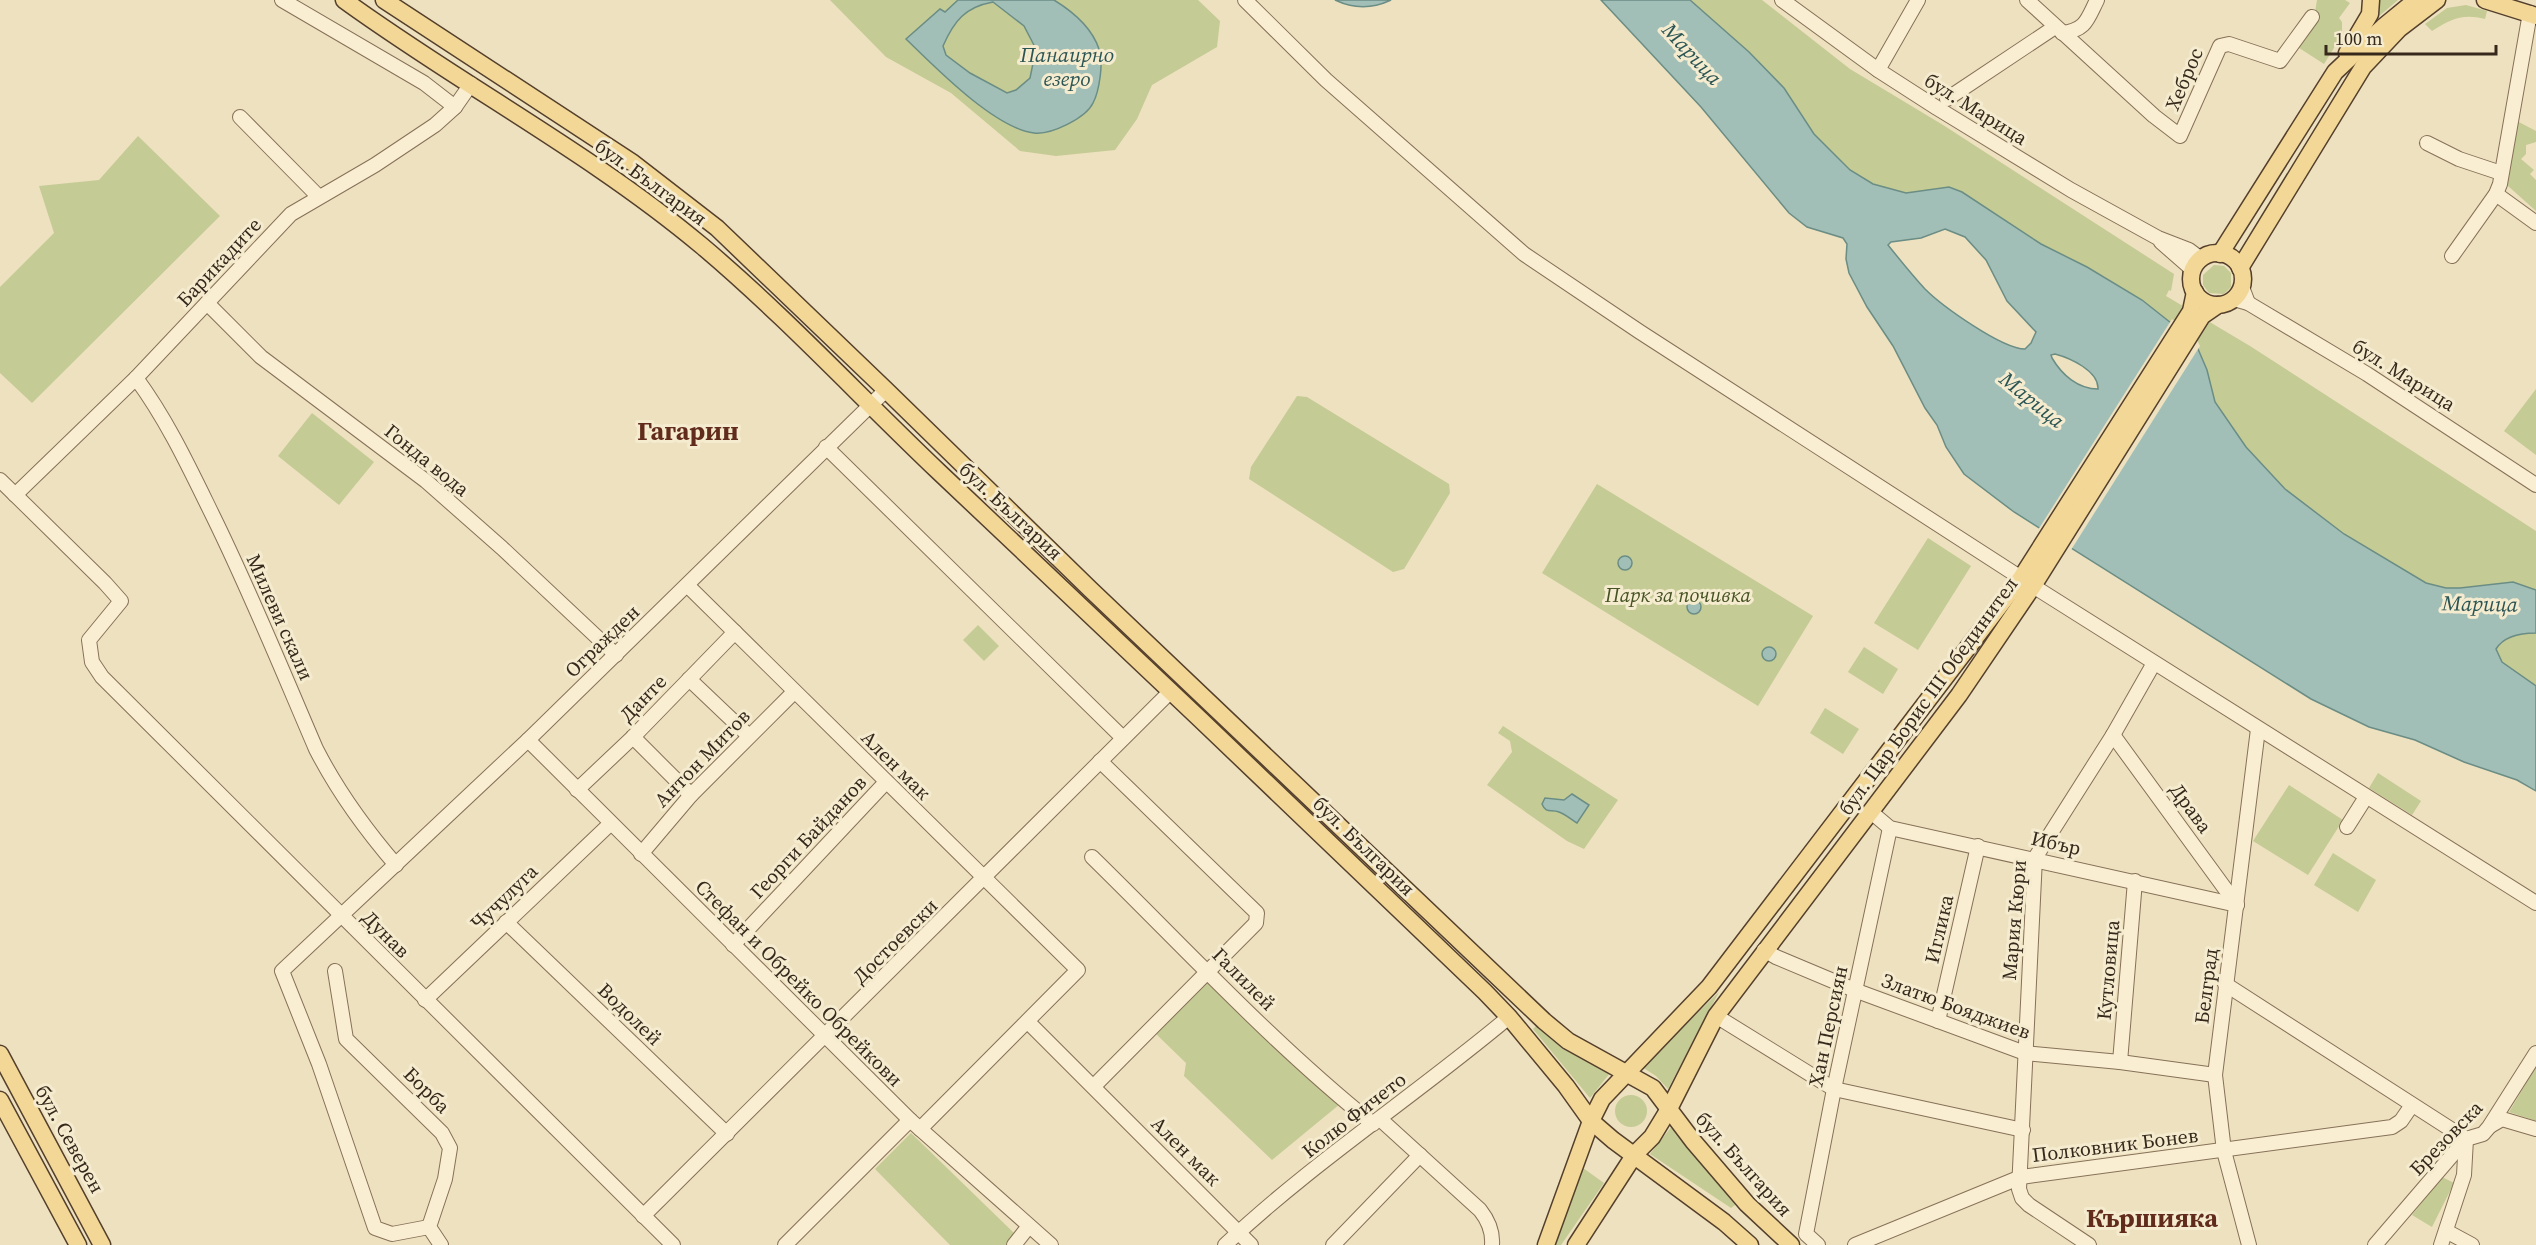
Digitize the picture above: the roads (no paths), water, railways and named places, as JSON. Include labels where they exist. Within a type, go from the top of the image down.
[{"type":"main road","name":"бул. България","points":[[344,0],[559,142],[663,215],[757,295],[869,406],[1172,692],[1509,1017],[1591,1120]]},
{"type":"main road","points":[[384,0],[633,163],[680,197],[717,228],[1090,589],[1544,1021],[1568,1041],[1653,1088],[1669,1109],[1652,1137],[1635,1154],[1576,1245]]},
{"type":"main road","points":[[2220,254],[2370,14],[2371,0]]},
{"type":"main road","points":[[2335,72],[2416,0]]},
{"type":"main road","points":[[2195,292],[2204,302],[2235,299],[2240,268],[2362,67],[2399,29],[2437,0]]},
{"type":"main road","points":[[2485,0],[2533,14]]},
{"type":"main road","points":[[2197,265],[2213,254],[2220,254],[2232,258],[2240,268]]},
{"type":"main road","name":"бул. Цар Борис III Обединител","points":[[2197,265],[2191,278],[2197,314]]},
{"type":"main road","name":"бул. Цар Борис III Обединител","points":[[1669,1109],[1716,1017],[1764,950],[1959,695],[2027,582],[2197,314],[2235,299]]},
{"type":"main road","name":"бул. Цар Борис III Обединител","points":[[1626,1074],[1710,987],[2027,582]]},
{"type":"main road","name":"бул. Северен","points":[[0,1054],[102,1245]]},
{"type":"main road","points":[[1546,1245],[1591,1120],[1602,1099],[1626,1074]]},
{"type":"main road","points":[[0,1100],[78,1245]]},
{"type":"main road","name":"бул. България","points":[[1669,1109],[1747,1204],[1791,1245]]},
{"type":"main road","points":[[1591,1120],[1613,1140],[1724,1221],[1750,1245]]},
{"type":"street","points":[[282,0],[424,83],[455,107]]},
{"type":"street","points":[[1245,0],[1326,80],[1524,255],[2027,582],[2536,903]]},
{"type":"street","name":"бул. Марица","points":[[1782,0],[1878,70],[2056,181],[2158,238],[2197,265]]},
{"type":"street","points":[[1878,70],[1918,0]]},
{"type":"street","points":[[2027,0],[2058,30]]},
{"type":"street","points":[[1947,99],[2058,30],[2081,28],[2097,0]]},
{"type":"street","points":[[2452,256],[2496,194],[2500,184],[2533,14]]},
{"type":"street","name":"Хеброс","points":[[2058,30],[2154,116],[2180,136],[2220,46],[2229,44],[2280,61],[2312,17]]},
{"type":"street","name":"Барикадите","points":[[15,495],[136,378],[291,214],[318,196],[375,165],[435,125],[455,107],[471,84]]},
{"type":"street","points":[[240,117],[318,196]]},
{"type":"street","points":[[2427,143],[2459,159],[2501,172]]},
{"type":"street","points":[[2496,194],[2536,223]]},
{"type":"street","name":"бул. Марица","points":[[2235,299],[2367,375],[2536,485]]},
{"type":"street","name":"Гонда вода","points":[[207,303],[261,357],[426,481],[502,548],[616,655]]},
{"type":"street","name":"Милеви скали","points":[[136,378],[153,402],[187,462],[254,600],[327,770],[364,828],[396,865]]},
{"type":"street","name":"Огражден","points":[[341,917],[616,655],[886,390]]},
{"type":"street","points":[[826,447],[1123,738]]},
{"type":"street","points":[[0,480],[15,495]]},
{"type":"street","name":"Дунав","points":[[15,495],[105,583],[121,602],[89,640],[88,649],[92,662],[102,677],[673,1245]]},
{"type":"street","name":"Ален мак","points":[[688,585],[1078,970],[1028,1022],[1251,1245]]},
{"type":"street","name":"Данте","points":[[578,790],[735,632]]},
{"type":"street","name":"Мария Кюри","points":[[2020,1177],[2035,858],[2113,735],[2154,663]]},
{"type":"street","points":[[689,679],[749,736]]},
{"type":"street","name":"Антон Митов","points":[[640,854],[692,795],[794,692]]},
{"type":"street","name":"Достоевски","points":[[644,1216],[1123,738],[1172,692]]},
{"type":"street","name":"Белград","points":[[2248,1245],[2224,1150],[2215,1075],[2259,729]]},
{"type":"street","name":"Драва","points":[[2113,735],[2237,905]]},
{"type":"street","points":[[633,737],[692,795]]},
{"type":"street","name":"Стефан и Обрейко Обрейкови","points":[[528,740],[640,854],[915,1125],[1051,1245]]},
{"type":"street","points":[[1094,1086],[1256,923],[1257,913],[1100,761]]},
{"type":"street","name":"Георги Байданов","points":[[733,945],[886,782]]},
{"type":"street","points":[[2347,827],[2366,797]]},
{"type":"street","name":"Ибър","points":[[1871,812],[1890,828],[2035,858],[2237,905]]},
{"type":"street","name":"Чучулуга","points":[[425,1000],[610,824]]},
{"type":"street","name":"Хан Персиян","points":[[1818,1245],[1806,1233],[1834,1089],[1857,991],[1890,828]]},
{"type":"street","name":"Иглика","points":[[1938,1021],[1978,846]]},
{"type":"street","name":"Галилей","points":[[1092,857],[1295,1057],[1420,1155],[1487,1219],[1493,1238],[1492,1245]]},
{"type":"street","name":"Кутловица","points":[[2120,1062],[2135,881]]},
{"type":"street","points":[[341,917],[282,971],[319,1064],[375,1228],[392,1234],[429,1227],[441,1245]]},
{"type":"street","name":"Водолей","points":[[506,922],[727,1134]]},
{"type":"street","name":"Златю Бояджиев","points":[[1764,950],[1857,991],[2025,1053],[2120,1062],[2215,1075]]},
{"type":"street","name":"Борба","points":[[335,971],[346,1039],[442,1133],[450,1148],[445,1179],[429,1227]]},
{"type":"street","points":[[2225,984],[2466,1139],[2464,1175],[2441,1245]]},
{"type":"street","name":"Колю Фичето","points":[[1225,1245],[1509,1017]]},
{"type":"street","points":[[1716,1017],[1834,1089],[2023,1130]]},
{"type":"street","points":[[785,1245],[1028,1022]]},
{"type":"street","name":"Брезовска","points":[[2375,1245],[2466,1139],[2483,1134],[2489,1127],[2536,1053]]},
{"type":"street","name":"Полковник Бонев","points":[[1855,1245],[1876,1242],[2020,1177],[2392,1127],[2399,1123],[2412,1105]]},
{"type":"street","points":[[2489,1127],[2502,1119],[2536,1129]]},
{"type":"street","points":[[1333,1245],[1420,1155]]},
{"type":"street","points":[[2020,1177],[2019,1189],[2022,1198],[2072,1241],[2089,1245]]},
{"type":"street","points":[[1014,1245],[1029,1227]]},
{"type":"street","points":[[2445,1231],[2472,1245]]},
{"type":"water","name":"Панаирно езеро","points":[[958,0],[1054,0],[1081,21],[1096,41],[1101,61],[1100,77],[1093,103],[1076,120],[1041,133],[1018,129],[1001,120],[966,95],[906,39],[940,9],[945,12]],"holes":[[[993,2],[1024,26],[1036,49],[1030,78],[1016,90],[1007,93],[970,73],[946,55],[943,46],[956,22],[975,7],[983,4]]]},
{"type":"water","points":[[1335,0],[1391,0],[1363,7]]},
{"type":"water","name":"Марица","points":[[1601,0],[1690,0],[1749,52],[1784,88],[1814,134],[1850,170],[1873,184],[1906,193],[1949,187],[1962,192],[2041,244],[2087,267],[2142,300],[2195,342],[2207,370],[2215,402],[2246,447],[2285,489],[2344,534],[2426,583],[2446,588],[2460,588],[2513,582],[2536,590],[2536,633],[2508,638],[2496,649],[2502,662],[2536,686],[2536,791],[2517,780],[2464,762],[2415,740],[2369,727],[2311,699],[2014,512],[1964,474],[1946,447],[1937,425],[1925,408],[1893,346],[1867,307],[1849,273],[1846,259],[1847,244],[1843,238],[1807,227],[1789,213],[1701,107]],"holes":[[[1945,229],[1965,237],[1986,260],[2007,301],[2036,332],[2025,349],[2002,342],[1945,306],[1925,289],[1888,245],[1891,242],[1921,238]],[[2055,354],[2089,371],[2094,376],[2098,389],[2084,387],[2071,380],[2052,358],[2051,355]]]},
{"type":"water","points":[[1622,556],[1628,556],[1632,563],[1628,570],[1622,570],[1618,566],[1618,560]]},
{"type":"water","points":[[1691,600],[1697,600],[1701,607],[1697,614],[1691,614],[1687,610],[1687,604]]},
{"type":"water","points":[[1769,647],[1774,649],[1776,654],[1774,659],[1769,661],[1764,659],[1762,654],[1764,649]]},
{"type":"water","points":[[1572,794],[1589,805],[1577,823],[1561,813],[1547,810],[1542,804],[1545,798],[1564,800]]},
{"type":"district","name":"Гагарин","points":[[688,431]]},
{"type":"district","name":"Кършияка","points":[[2152,1218]]},
{"type":"park label","name":"Парк за почивка","points":[[1678,595]]}]
